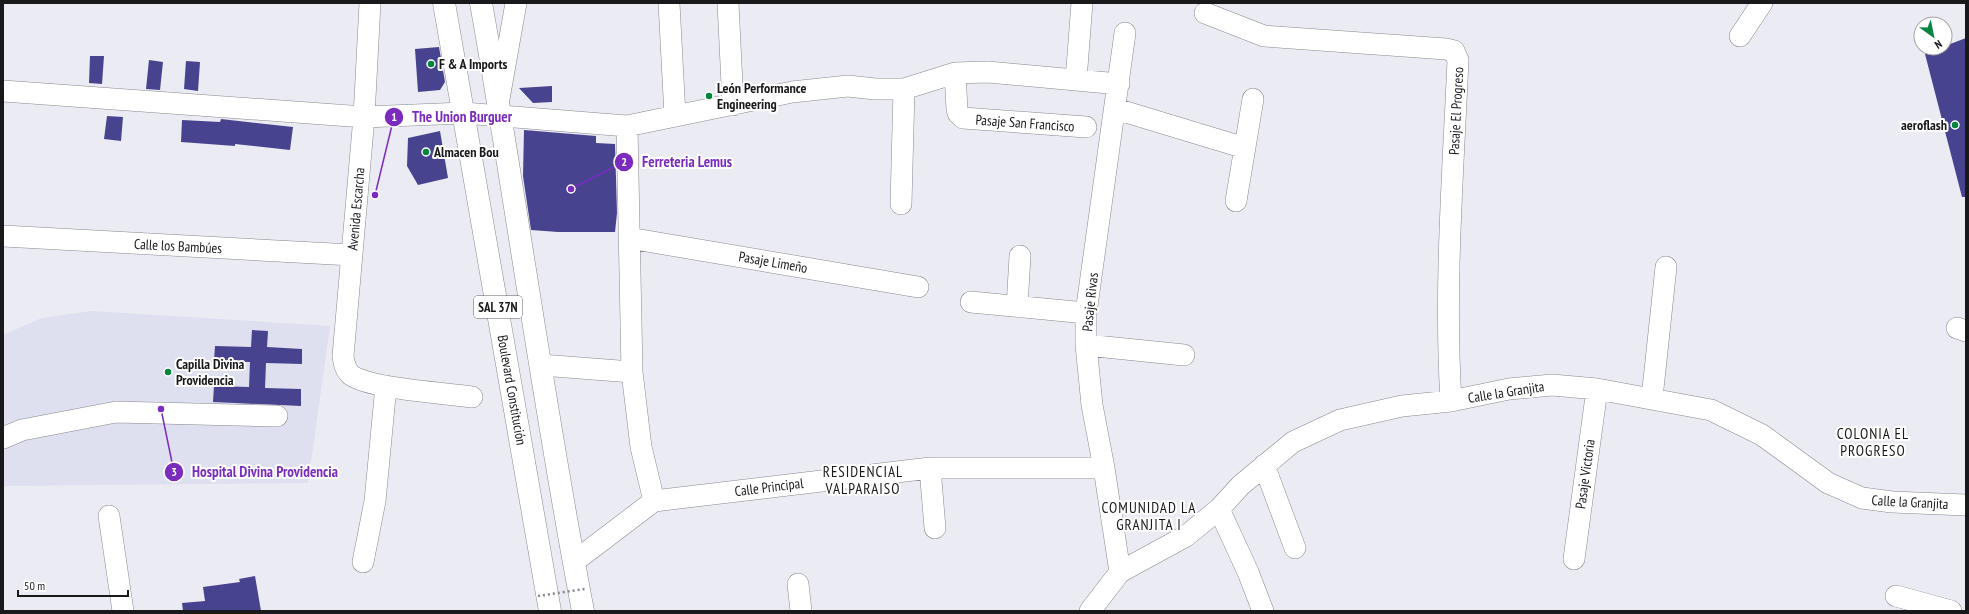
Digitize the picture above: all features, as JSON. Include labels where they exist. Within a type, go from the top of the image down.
[{"type":"highway","name":"Boulevard Constitución","points":[[444,3],[464,113],[544,604]]},
{"type":"highway","name":"SAL 37N","points":[[481,3],[500,109],[518,231],[583,611]]},
{"type":"street","name":"Avenida Escarcha","points":[[370,3],[364,117],[343,356],[345,367],[351,375],[367,383],[386,386]]},
{"type":"street","points":[[500,109],[516,3]]},
{"type":"street","points":[[669,3],[675,116]]},
{"type":"street","points":[[728,3],[733,105]]},
{"type":"street","points":[[1076,80],[1082,3]]},
{"type":"street","points":[[1740,36],[1762,3]]},
{"type":"street","name":"Pasaje El Progreso","points":[[1205,14],[1264,36],[1446,49],[1454,51],[1458,60],[1449,276],[1448,360],[1451,401]]},
{"type":"street","name":"Pasaje Rivas","points":[[1120,572],[1104,468],[1092,405],[1086,345],[1086,313],[1116,109],[1125,33]]},
{"type":"street","points":[[3,92],[364,117],[464,113],[500,109],[627,126],[792,92],[848,86],[875,89],[904,89],[955,73],[988,72],[1119,84]]},
{"type":"street","name":"Pasaje San Francisco","points":[[955,73],[957,109],[958,113],[963,118],[1086,127]]},
{"type":"street","points":[[901,204],[904,89]]},
{"type":"street","points":[[1236,202],[1253,99]]},
{"type":"street","points":[[1116,109],[1245,148]]},
{"type":"street","points":[[574,561],[654,501],[642,447],[632,372],[627,126]]},
{"type":"street","name":"Calle los Bambúes","points":[[3,236],[352,255]]},
{"type":"street","name":"Pasaje Limeño","points":[[629,238],[918,287]]},
{"type":"street","points":[[1017,307],[1020,256]]},
{"type":"street","points":[[1652,398],[1666,267]]},
{"type":"street","points":[[971,302],[1086,313]]},
{"type":"street","points":[[1086,345],[1184,355]]},
{"type":"street","points":[[541,365],[632,372]]},
{"type":"street","name":"Calle la Granjita","points":[[1090,611],[1120,572],[1186,536],[1219,509],[1241,485],[1293,442],[1340,420],[1402,406],[1451,401],[1509,389],[1552,385],[1597,389],[1711,410],[1762,435],[1828,482],[1862,498],[1892,502],[1966,505]]},
{"type":"street","points":[[363,562],[375,501],[386,386],[472,397]]},
{"type":"street","name":"Pasaje Victoria","points":[[1574,559],[1597,389]]},
{"type":"street","points":[[3,438],[22,430],[116,412],[277,416]]},
{"type":"street","points":[[1264,465],[1295,548]]},
{"type":"street","points":[[930,468],[935,528]]},
{"type":"street","name":"Calle Principal","points":[[654,501],[930,468],[1104,468]]},
{"type":"street","points":[[1219,509],[1248,572],[1263,611]]},
{"type":"street","points":[[109,516],[123,611]]},
{"type":"street","points":[[798,584],[801,611]]},
{"type":"street","points":[[1896,596],[1951,611]]},
{"type":"path","points":[[544,604],[585,589]]},
{"type":"shaded area","points":[[92,311],[330,326],[308,483],[3,486],[3,335],[42,318]]},
{"type":"building","name":"aeroflash","points":[[1966,38],[1966,197],[1962,197],[1926,56],[1953,56],[1953,43]]},
{"type":"building","name":"F & A Imports","points":[[439,47],[445,82],[440,90],[418,92],[415,49]]},
{"type":"building","points":[[90,56],[104,56],[102,84],[89,83]]},
{"type":"building","points":[[149,60],[163,62],[160,90],[146,89]]},
{"type":"building","points":[[186,61],[200,62],[198,91],[184,89]]},
{"type":"building","points":[[552,86],[552,102],[533,103],[519,88]]},
{"type":"building","points":[[107,116],[123,117],[121,141],[104,139]]},
{"type":"building","points":[[221,119],[293,127],[290,150],[235,144],[235,146],[181,142],[182,120],[220,122]]},
{"type":"building","points":[[524,130],[596,136],[596,143],[615,144],[617,213],[615,232],[558,232],[531,230],[523,176]]},
{"type":"building","name":"Almacen Bou","points":[[440,131],[448,178],[418,185],[407,166],[408,138]]},
{"type":"building","points":[[252,330],[268,331],[267,347],[302,349],[302,364],[266,363],[265,388],[301,389],[301,406],[213,402],[214,386],[249,387],[250,362],[214,361],[215,346],[251,347]]},
{"type":"building","points":[[255,576],[261,611],[183,611],[182,603],[205,601],[203,587],[240,582],[239,579]]},
{"type":"place","name":"F & A Imports","points":[[431,64]]},
{"type":"place","name":"León Performance Engineering","points":[[709,96]]},
{"type":"place","name":"aeroflash","points":[[1955,125]]},
{"type":"place","name":"Almacen Bou","points":[[426,152]]},
{"type":"place","name":"Ferreteria Lemus","points":[[571,189]]},
{"type":"place","name":"The Union Burguer","points":[[375,195]]},
{"type":"place","name":"Capilla Divina Providencia","points":[[168,372]]},
{"type":"place","name":"Hospital Divina Providencia","points":[[161,409]]},
{"type":"district","name":"COLONIA EL PROGRESO","points":[[1873,442]]},
{"type":"district","name":"RESIDENCIAL VALPARAISO","points":[[863,480]]},
{"type":"district","name":"COMUNIDAD LA GRANJITA I","points":[[1149,516]]}]
